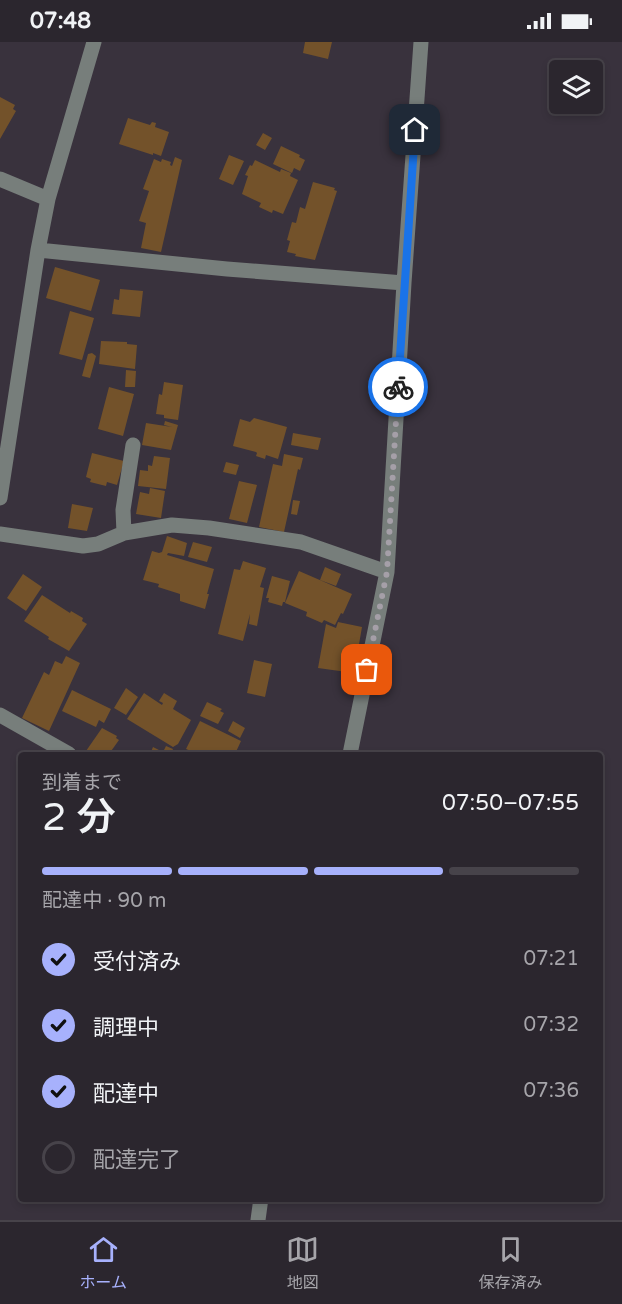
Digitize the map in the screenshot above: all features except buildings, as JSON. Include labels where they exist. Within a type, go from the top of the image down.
[{"type":"street","points":[[0,498],[48,199],[94,42]]},
{"type":"street","points":[[350,752],[387,572],[421,42]]},
{"type":"street","points":[[0,179],[48,199]]},
{"type":"street","points":[[38,250],[227,269],[404,283]]},
{"type":"street","points":[[124,532],[123,510],[133,446]]},
{"type":"street","points":[[0,534],[83,546],[98,544],[124,532],[172,525],[301,542],[387,572]]},
{"type":"street","points":[[0,715],[65,752]]},
{"type":"street","points":[[258,1220],[260,1202]]},
{"type":"way so far","points":[[367,670],[387,572],[398,387]]},
{"type":"route","points":[[398,387],[415,130]]}]
